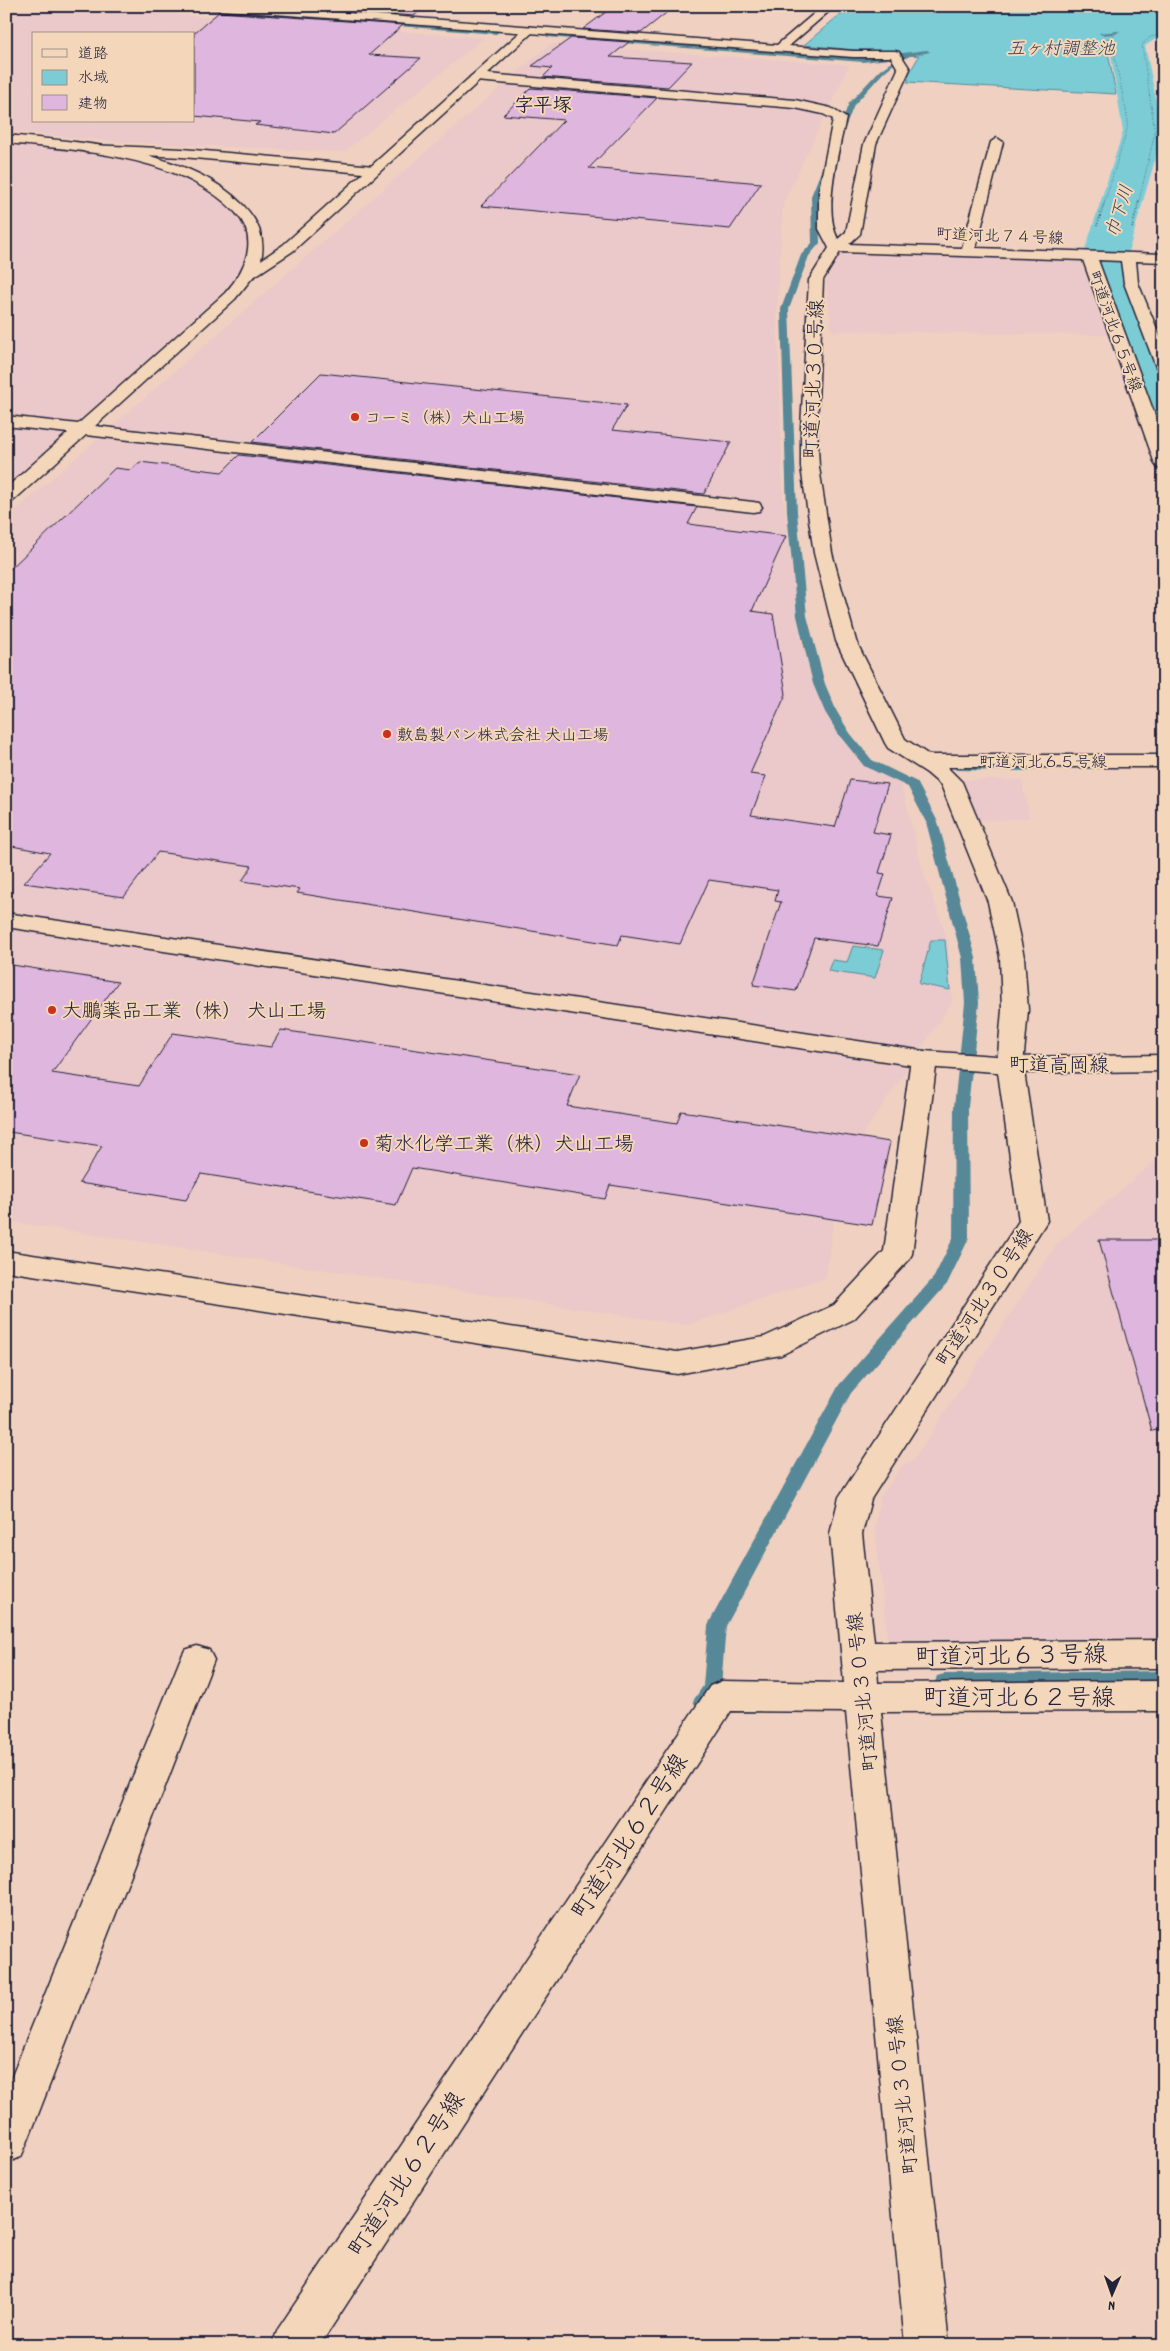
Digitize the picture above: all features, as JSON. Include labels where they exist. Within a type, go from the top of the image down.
[{"type":"street","points":[[208,6],[780,48],[830,6]]},
{"type":"street","points":[[463,25],[476,16]]},
{"type":"street","points":[[6,498],[230,296],[248,275],[288,248],[529,30]]},
{"type":"street","name":"町道河北３０号線","points":[[780,48],[853,54],[895,54],[904,69],[897,89],[870,144],[853,234],[836,248],[816,280],[809,428],[810,467],[823,553],[846,641],[896,743],[945,775],[951,782],[1000,902],[1012,957],[1015,1010],[1010,1065],[1033,1221],[855,1497],[846,1534],[927,2345]]},
{"type":"street","points":[[476,78],[794,104],[827,111],[840,118],[832,150],[826,190],[826,229],[836,248]]},
{"type":"street","points":[[6,139],[90,149],[182,153],[374,170]]},
{"type":"street","points":[[968,252],[997,142]]},
{"type":"street","points":[[90,149],[142,160],[172,169],[198,180],[229,198],[243,211],[254,230],[257,250],[248,275]]},
{"type":"street","name":"町道河北７４号線","points":[[836,248],[1164,258]]},
{"type":"street","name":"町道河北６５号線","points":[[1091,255],[1164,464]]},
{"type":"street","points":[[1125,256],[1131,283],[1164,367]]},
{"type":"street","points":[[6,421],[753,506]]},
{"type":"street","name":"町道河北６５号線","points":[[922,761],[1164,760]]},
{"type":"street","points":[[945,775],[1164,775]]},
{"type":"street","name":"町道高岡線","points":[[6,920],[924,1059],[1010,1065],[1164,1063]]},
{"type":"street","points":[[6,1261],[677,1363],[770,1346],[844,1312],[898,1254],[924,1059]]},
{"type":"street","name":"町道河北６３号線","points":[[859,1656],[1164,1654]]},
{"type":"street","points":[[6,2143],[197,1660]]},
{"type":"street","name":"町道河北６２号線","points":[[294,2345],[722,1696],[862,1698],[1164,1696]]},
{"type":"path","points":[[1125,256],[1155,132],[1142,45],[1150,37],[1164,34]]},
{"type":"path","points":[[1091,255],[1127,130],[1128,120],[1111,39]]},
{"type":"shaded area","points":[[6,6],[61,6],[484,38],[344,152],[122,142],[6,131]]},
{"type":"shaded area","points":[[550,44],[849,65],[783,203],[777,310],[783,497],[798,625],[813,687],[858,761],[901,784],[923,871],[948,941],[952,1002],[840,1168],[826,1277],[687,1325],[6,1221],[6,519]]},
{"type":"shaded area","points":[[6,139],[142,160],[198,180],[249,220],[248,275],[6,498]]},
{"type":"shaded area","points":[[842,251],[1081,260],[1107,335],[832,331],[826,281]]},
{"type":"shaded area","points":[[961,780],[1022,780],[1029,818],[979,821]]},
{"type":"shaded area","points":[[1164,1154],[1164,1638],[888,1641],[875,1526],[880,1498],[902,1466],[913,1461],[1057,1244]]},
{"type":"water","name":"五ヶ村調整池","points":[[850,6],[1156,6],[1164,11],[1164,20],[1130,28],[1103,41],[1106,42],[1116,94],[907,82],[909,79],[906,79],[919,56],[804,45]]},
{"type":"water","points":[[931,940],[945,940],[950,990],[919,984]]},
{"type":"water","points":[[853,946],[884,950],[875,978],[828,971],[832,960],[847,962]]},
{"type":"building","points":[[284,6],[425,6],[414,16]]},
{"type":"building","points":[[614,6],[675,6],[641,33],[583,29]]},
{"type":"building","points":[[219,12],[403,25],[369,55],[421,58],[334,134],[255,125],[260,122],[195,116],[195,32]]},
{"type":"building","points":[[571,38],[629,42],[610,57],[692,62],[668,87],[543,77],[552,68],[532,66]]},
{"type":"building","points":[[531,88],[657,98],[589,168],[761,183],[730,229],[481,206],[564,120],[503,115]]},
{"type":"building","points":[[321,373],[627,405],[612,430],[731,442],[704,494],[252,442]]},
{"type":"building","name":"敷島製パン株式会社 犬山工場","points":[[239,455],[697,507],[688,524],[786,536],[752,611],[773,614],[786,694],[750,774],[766,776],[751,815],[835,827],[850,780],[888,784],[873,832],[891,835],[879,873],[885,874],[878,896],[893,898],[878,946],[814,938],[796,991],[753,985],[781,902],[775,901],[778,890],[709,880],[680,944],[622,935],[618,945],[297,893],[300,889],[242,881],[252,866],[158,852],[124,897],[24,883],[50,853],[6,845],[6,573],[115,468],[131,470],[140,462],[222,472]]},
{"type":"building","name":"菊水化学工業（株）犬山工場","points":[[6,964],[118,982],[52,1073],[139,1086],[173,1033],[271,1047],[281,1030],[580,1074],[567,1106],[677,1123],[681,1111],[890,1142],[872,1225],[610,1185],[605,1199],[412,1168],[396,1205],[201,1174],[186,1200],[79,1183],[102,1146],[9,1132],[6,1136]]},
{"type":"building","points":[[1099,1240],[1164,1240],[1164,1429],[1152,1431]]},
{"type":"waterway","points":[[158,6],[496,32]]},
{"type":"waterway","name":"巾下川","points":[[1164,28],[1144,31],[1127,42],[1143,132],[1106,253],[1164,413]]},
{"type":"waterway","points":[[1102,33],[1156,29]]},
{"type":"waterway","points":[[549,36],[863,60],[903,55]]},
{"type":"waterway","points":[[839,136],[851,104],[882,71],[893,62],[909,54],[927,52]]},
{"type":"waterway","points":[[703,1701],[712,1687],[717,1626],[845,1389],[941,1280],[961,1238],[961,1107],[972,1003],[969,958],[932,822],[920,802],[913,785],[868,763],[845,735],[831,712],[819,684],[802,616],[792,512],[785,309],[805,255],[816,243],[815,196],[828,164]]},
{"type":"waterway","points":[[960,767],[1031,767]]},
{"type":"waterway","points":[[944,1682],[1164,1679]]},
{"type":"place","name":"コーミ（株）犬山工場","points":[[355,417]]},
{"type":"place","name":"敷島製パン株式会社 犬山工場","points":[[387,734]]},
{"type":"place","name":"大鵬薬品工業（株） 犬山工場","points":[[52,1010]]},
{"type":"place","name":"菊水化学工業（株）犬山工場","points":[[364,1143]]},
{"type":"district","name":"字平塚","points":[[543,104]]}]
